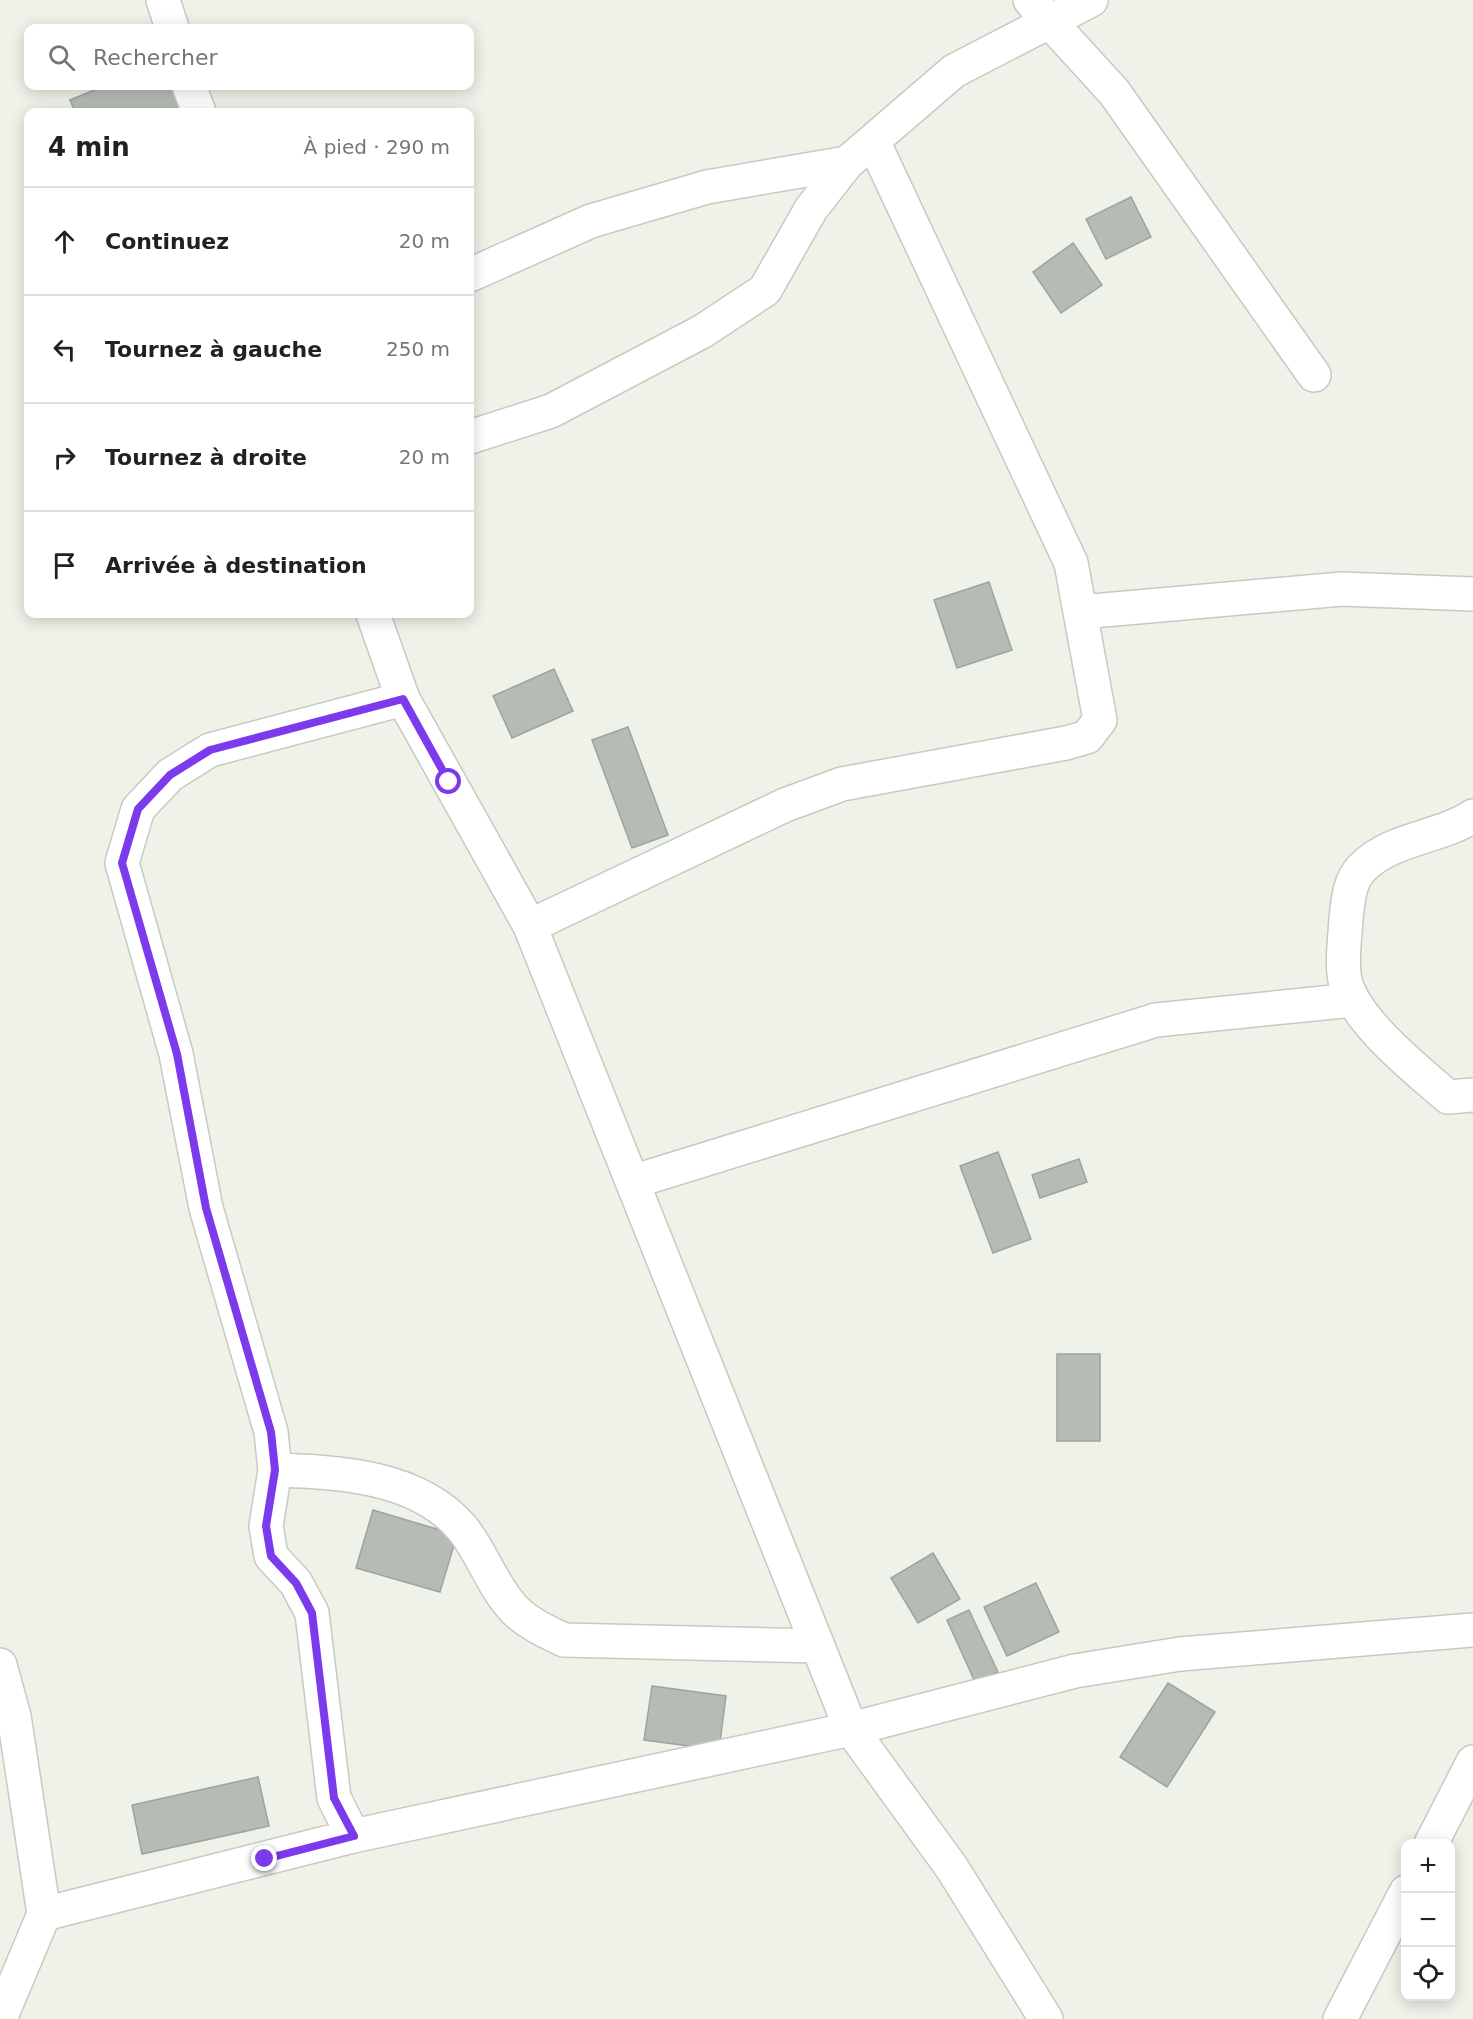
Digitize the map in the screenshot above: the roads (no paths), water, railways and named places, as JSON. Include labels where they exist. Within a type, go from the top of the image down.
[{"type":"street","points":[[163,0],[171,24]]},
{"type":"street","points":[[474,436],[551,411],[703,331],[765,290],[811,209],[847,164],[954,71],[1039,12],[1091,0]]},
{"type":"street","points":[[1039,12],[1114,92],[1314,375]]},
{"type":"street","points":[[191,90],[197,108]]},
{"type":"street","points":[[530,926],[785,805],[842,784],[1066,743],[1087,737],[1100,720],[1071,563],[873,141]]},
{"type":"street","points":[[474,273],[591,220],[707,187],[847,164]]},
{"type":"street","points":[[1081,612],[1342,589],[1473,594]]},
{"type":"street","points":[[374,618],[403,699],[530,926],[851,1729],[952,1868],[1046,2019]]},
{"type":"street","points":[[354,1836],[334,1798],[312,1613],[296,1583],[271,1556],[266,1526],[275,1470],[271,1432],[206,1208],[177,1054],[122,863],[138,809],[170,775],[210,750],[403,699]]},
{"type":"street","points":[[1473,816],[1380,854],[1361,869],[1349,891],[1344,946],[1344,976],[1353,1000],[1390,1047],[1448,1097],[1473,1095]]},
{"type":"street","points":[[632,1182],[1156,1020],[1353,1000]]},
{"type":"street","points":[[275,1470],[334,1471],[405,1489],[436,1503],[462,1528],[513,1608],[538,1628],[564,1640],[818,1646]]},
{"type":"street","points":[[44,1914],[354,1836],[851,1729],[1075,1671],[1180,1654],[1473,1630]]},
{"type":"street","points":[[0,1665],[14,1716],[44,1914],[0,2019]]},
{"type":"street","points":[[1434,1839],[1473,1762]]},
{"type":"street","points":[[1340,2019],[1405,1893]]}]
